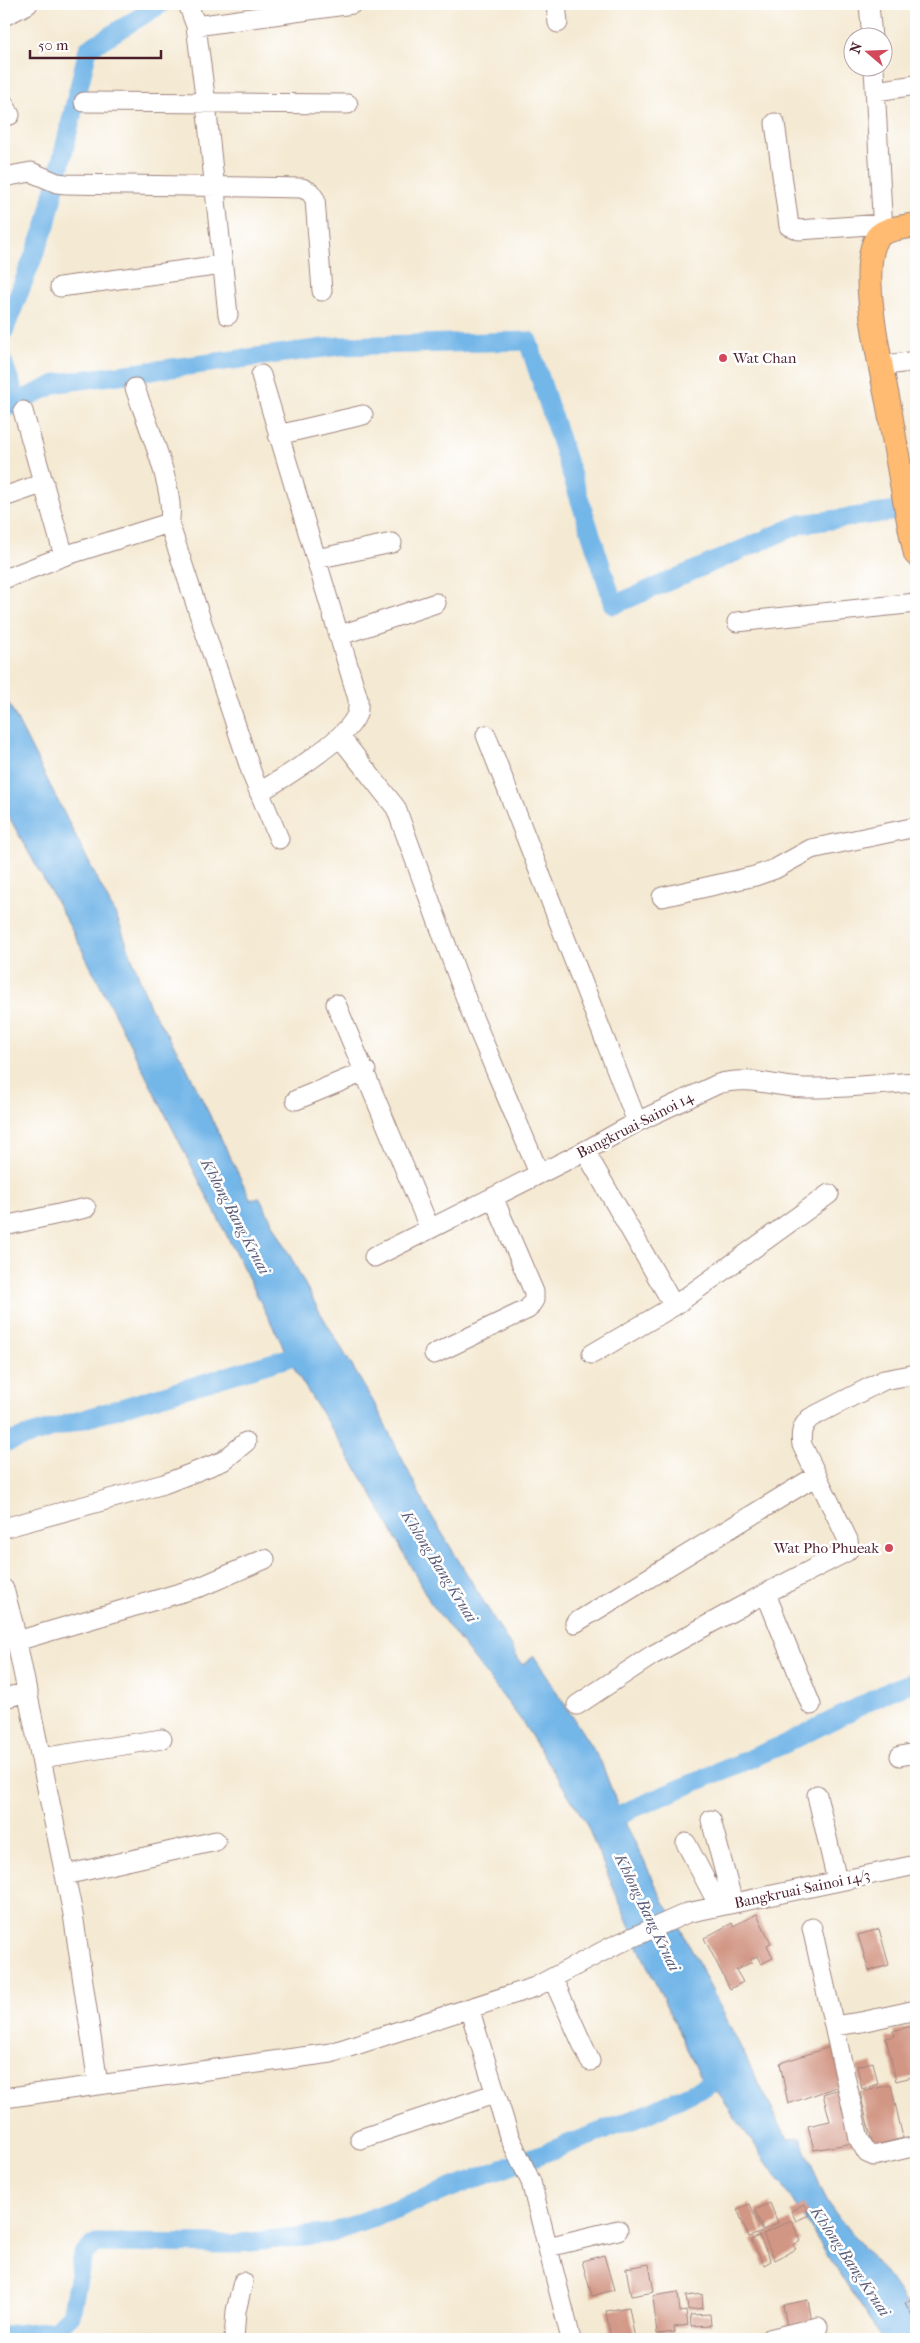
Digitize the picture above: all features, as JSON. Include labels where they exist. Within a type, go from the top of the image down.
[{"type":"main road","points":[[916,225],[883,228],[874,248],[870,281],[880,366],[902,490],[916,554]]},
{"type":"street","points":[[4,16],[28,4]]},
{"type":"street","points":[[188,4],[196,26],[228,315]]},
{"type":"street","points":[[196,26],[352,4]]},
{"type":"street","points":[[556,4],[558,23]]},
{"type":"street","points":[[869,4],[871,28]]},
{"type":"street","points":[[775,123],[789,226],[799,230],[883,228],[875,78]]},
{"type":"street","points":[[876,91],[916,85]]},
{"type":"street","points":[[84,102],[348,104]]},
{"type":"street","points":[[4,176],[23,172],[49,179],[302,188],[310,192],[315,199],[322,291]]},
{"type":"street","points":[[60,287],[222,265]]},
{"type":"street","points":[[880,366],[916,361]]},
{"type":"street","points":[[259,792],[340,737],[355,719],[358,711],[358,699],[261,375]]},
{"type":"street","points":[[135,388],[169,493],[172,513],[168,523],[259,792],[278,839]]},
{"type":"street","points":[[23,411],[64,556]]},
{"type":"street","points":[[278,435],[363,414]]},
{"type":"street","points":[[4,497],[44,483]]},
{"type":"street","points":[[4,579],[64,556],[168,523]]},
{"type":"street","points":[[316,559],[392,543]]},
{"type":"street","points":[[338,636],[436,603]]},
{"type":"street","points":[[737,622],[916,603]]},
{"type":"street","points":[[486,735],[637,1122]]},
{"type":"street","points":[[340,737],[396,808],[472,1015],[539,1173]]},
{"type":"street","points":[[662,897],[755,876],[775,869],[811,850],[916,827]]},
{"type":"street","points":[[336,1004],[366,1071],[429,1227]]},
{"type":"street","points":[[296,1100],[366,1071]]},
{"type":"street","name":"Bangkruai-Sainoi 14","points":[[374,1256],[585,1151],[637,1122],[730,1080],[756,1080],[806,1088],[916,1082]]},
{"type":"street","points":[[585,1151],[636,1236],[674,1306]]},
{"type":"street","points":[[592,1354],[674,1306],[829,1194]]},
{"type":"street","points":[[434,1354],[528,1309],[534,1300],[534,1292],[494,1197]]},
{"type":"street","points":[[4,1226],[86,1208]]},
{"type":"street","points":[[577,1705],[651,1656],[766,1594],[838,1558],[848,1549],[848,1540],[802,1444],[801,1436],[805,1422],[884,1380],[916,1374]]},
{"type":"street","points":[[4,1528],[164,1484],[223,1461],[246,1442]]},
{"type":"street","points":[[575,1623],[816,1476]]},
{"type":"street","points":[[17,1641],[200,1587],[265,1559]]},
{"type":"street","points":[[4,1589],[28,1692],[74,1914],[98,2084]]},
{"type":"street","points":[[766,1594],[811,1705]]},
{"type":"street","points":[[4,1698],[28,1692]]},
{"type":"street","points":[[41,1758],[162,1739]]},
{"type":"street","points":[[817,1795],[837,1880]]},
{"type":"street","points":[[711,1820],[726,1905]]},
{"type":"street","points":[[66,1875],[216,1841]]},
{"type":"street","points":[[686,1843],[726,1905]]},
{"type":"street","name":"Bangkruai-Sainoi 14/3","points":[[4,2098],[330,2053],[553,1979],[612,1947],[687,1913],[837,1880],[916,1865]]},
{"type":"street","points":[[812,1928],[859,2139],[867,2153],[874,2156],[916,2146]]},
{"type":"street","points":[[553,1979],[590,2061]]},
{"type":"street","points":[[469,2008],[494,2094],[517,2154],[531,2182],[572,2339]]},
{"type":"street","points":[[834,2026],[916,2010]]},
{"type":"street","points":[[360,2139],[494,2094]]},
{"type":"street","points":[[548,2247],[618,2230]]},
{"type":"street","points":[[234,2339],[236,2311],[243,2282]]},
{"type":"street","points":[[769,2339],[818,2327]]},
{"type":"water","name":"Khlong Bang Kruai","points":[[4,694],[118,920],[150,1007],[183,1060],[251,1200],[259,1197],[317,1307],[377,1408],[425,1505],[522,1665],[534,1656],[601,1762],[621,1814],[664,1902],[682,1931],[787,2139],[801,2138],[828,2202],[894,2286],[913,2322],[916,2339],[882,2339],[785,2189],[718,2093],[700,2076],[641,1953],[585,1821],[521,1720],[430,1602],[369,1489],[297,1374],[74,934],[4,808]]},
{"type":"building","points":[[757,1914],[771,1943],[767,1945],[773,1958],[761,1964],[757,1956],[751,1959],[752,1962],[736,1970],[743,1982],[730,1989],[704,1938],[732,1923],[733,1926]]},
{"type":"building","points":[[879,1929],[889,1965],[869,1971],[858,1935]]},
{"type":"building","points":[[916,2025],[916,2076],[896,2081],[886,2038],[895,2036],[893,2031]]},
{"type":"building","points":[[836,2045],[845,2084],[788,2104],[780,2063]]},
{"type":"building","points":[[873,2062],[878,2084],[862,2089],[857,2066]]},
{"type":"building","points":[[891,2085],[903,2138],[873,2146],[860,2092]]},
{"type":"building","points":[[846,2087],[859,2142],[814,2150],[808,2126],[830,2121],[823,2094]]},
{"type":"building","points":[[770,2203],[778,2223],[763,2230],[755,2210]]},
{"type":"building","points":[[750,2204],[762,2232],[749,2237],[737,2209]]},
{"type":"building","points":[[804,2204],[809,2215],[796,2221],[791,2211]]},
{"type":"building","points":[[791,2220],[801,2241],[793,2245],[796,2249],[775,2260],[763,2234]]},
{"type":"building","points":[[759,2236],[771,2261],[764,2265],[751,2240]]},
{"type":"building","points":[[604,2255],[614,2290],[592,2296],[582,2261]]},
{"type":"building","points":[[649,2264],[654,2292],[631,2296],[626,2268]]},
{"type":"building","points":[[678,2292],[680,2312],[686,2311],[688,2325],[674,2327],[675,2332],[657,2334],[653,2296]]},
{"type":"building","points":[[702,2294],[703,2308],[688,2310],[686,2296]]},
{"type":"building","points":[[916,2296],[916,2322],[905,2303]]},
{"type":"building","points":[[808,2300],[812,2322],[787,2327],[783,2305]]},
{"type":"building","points":[[629,2307],[635,2339],[611,2339],[606,2311]]},
{"type":"building","points":[[710,2314],[711,2325],[691,2326],[690,2315]]},
{"type":"waterway","points":[[4,331],[46,225],[88,49],[161,4]]},
{"type":"waterway","points":[[4,408],[58,383],[339,346],[528,341],[614,605],[801,524],[897,511],[916,506]]},
{"type":"waterway","points":[[4,364],[17,402]]},
{"type":"waterway","points":[[4,1443],[311,1351]]},
{"type":"waterway","points":[[604,1821],[787,1743],[892,1690],[916,1681]]},
{"type":"waterway","points":[[4,2335],[55,2330],[71,2315],[83,2254],[96,2243],[232,2244],[332,2233],[645,2115],[727,2076]]},
{"type":"place","name":"Wat Chan","points":[[723,358]]},
{"type":"place","name":"Wat Pho Phueak","points":[[889,1548]]}]
